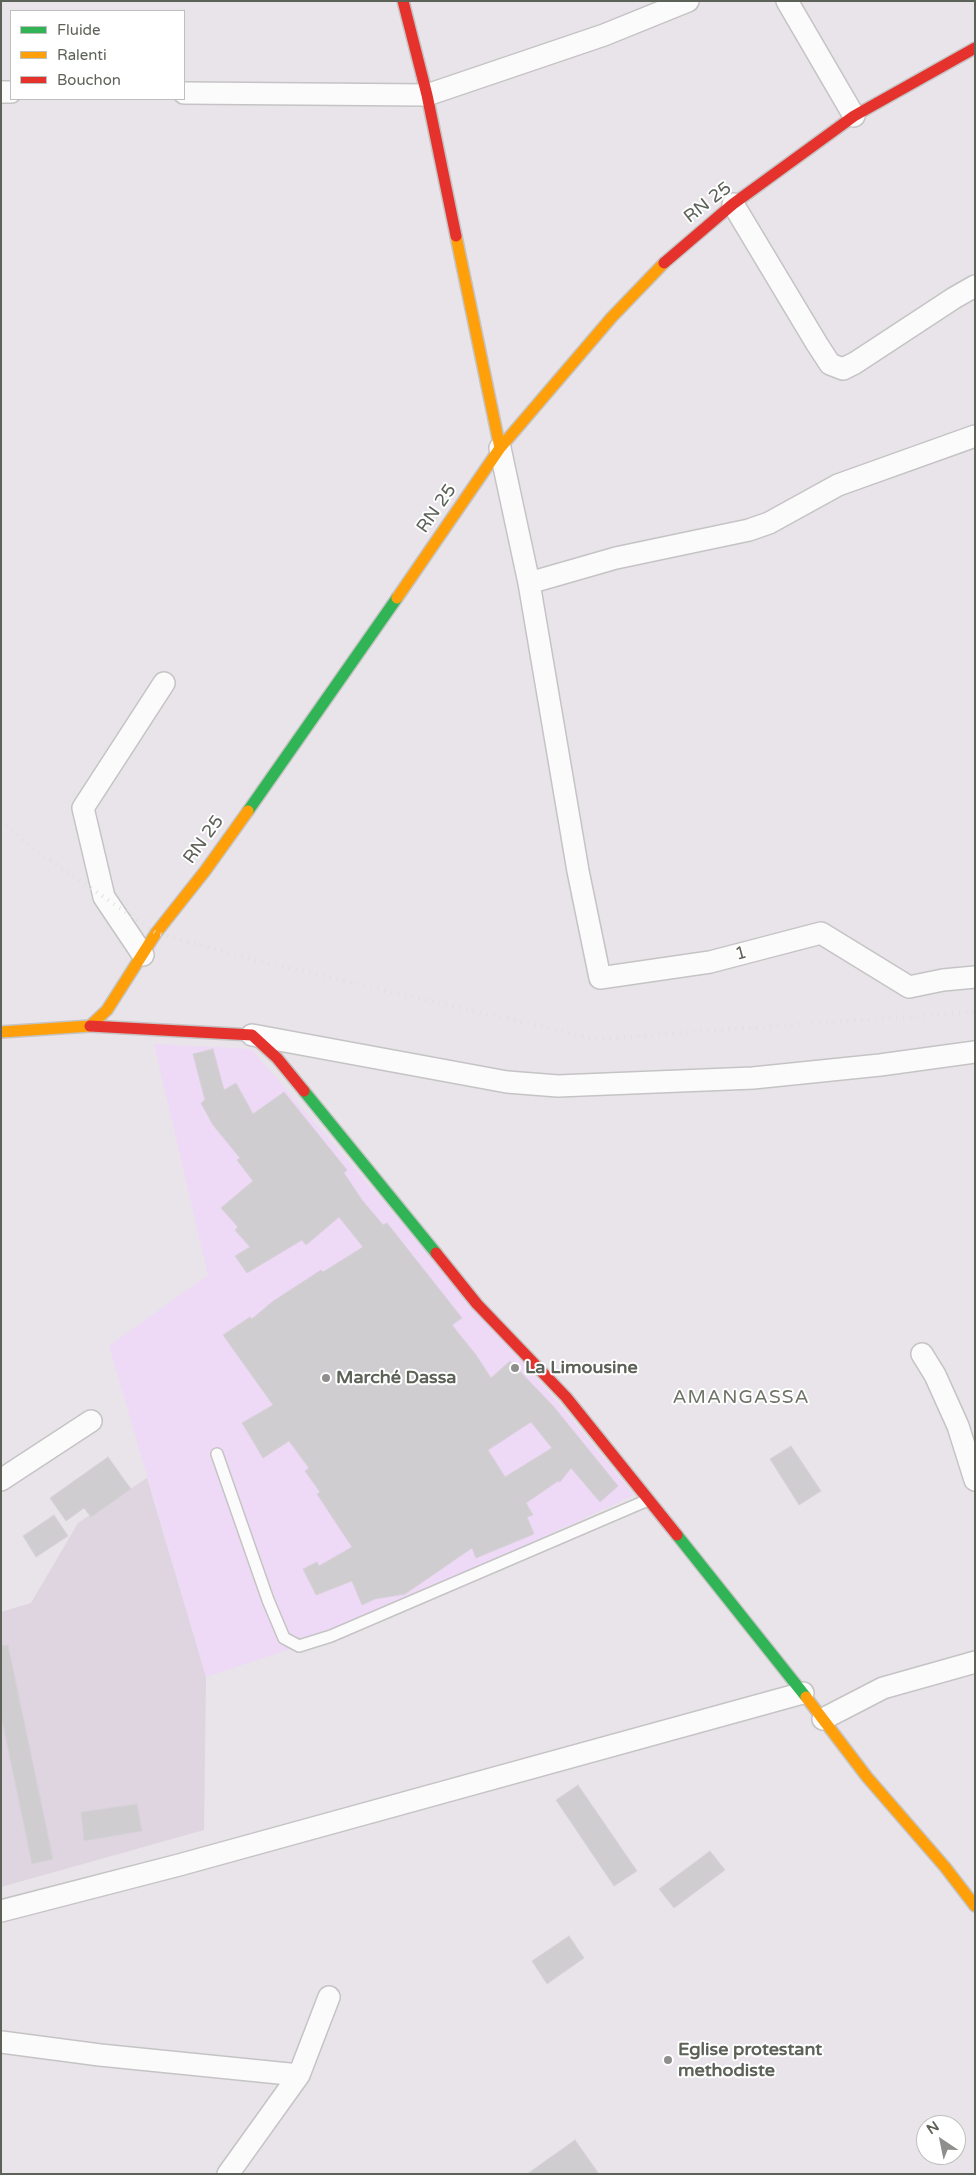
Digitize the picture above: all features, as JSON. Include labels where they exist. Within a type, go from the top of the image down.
[{"type":"main road","points":[[403,1],[426,95],[500,448]]},
{"type":"main road","name":"RN 25","points":[[90,1026],[107,1010],[156,933],[205,871],[500,448],[612,317],[651,275],[732,204],[854,116],[975,48]]},
{"type":"main road","points":[[1,1032],[90,1026],[252,1036],[276,1058],[477,1304],[566,1397],[803,1693],[867,1777],[975,1906]]},
{"type":"street","points":[[185,93],[426,95],[604,36],[688,1]]},
{"type":"street","points":[[787,1],[854,116]]},
{"type":"street","points":[[732,204],[830,364],[843,369],[975,286]]},
{"type":"street","points":[[500,448],[529,583],[616,558],[749,530],[769,523],[838,485],[975,436]]},
{"type":"street","name":"1","points":[[529,583],[578,871],[600,978],[710,962],[821,933],[910,987],[943,980],[975,977]]},
{"type":"street","points":[[143,954],[104,897],[83,808],[164,684]]},
{"type":"street","points":[[252,1036],[507,1082],[558,1086],[753,1078],[880,1065],[975,1052]]},
{"type":"street","points":[[922,1354],[950,1409],[975,1480]]},
{"type":"street","points":[[1,1480],[91,1421]]},
{"type":"street","points":[[823,1719],[884,1688],[975,1662]]},
{"type":"street","points":[[1,1911],[178,1865],[803,1693]]},
{"type":"street","points":[[228,2174],[299,2075],[329,1997]]},
{"type":"street","points":[[1,2042],[100,2055],[299,2075]]},
{"type":"lane","points":[[217,1454],[268,1600],[284,1638],[298,1646],[331,1636],[649,1500]]},
{"type":"shaded area","name":"Marché Dassa","points":[[154,1044],[251,1049],[564,1410],[634,1495],[336,1634],[206,1677],[109,1346],[208,1275]]},
{"type":"shaded area","points":[[147,1478],[206,1677],[204,1830],[1,1887],[1,1612],[31,1603],[78,1523]]},
{"type":"building","points":[[213,1049],[224,1090],[236,1083],[253,1114],[284,1092],[347,1170],[344,1173],[362,1200],[383,1225],[387,1223],[462,1318],[452,1325],[476,1355],[491,1378],[510,1361],[554,1407],[618,1486],[600,1502],[571,1468],[560,1482],[558,1481],[526,1503],[533,1515],[527,1517],[534,1534],[476,1558],[472,1548],[405,1594],[375,1599],[362,1605],[352,1581],[316,1595],[303,1569],[317,1562],[319,1566],[352,1547],[317,1494],[320,1492],[305,1471],[309,1468],[289,1441],[263,1458],[242,1423],[273,1405],[223,1335],[250,1317],[252,1319],[272,1302],[321,1270],[323,1272],[363,1247],[339,1217],[306,1245],[302,1240],[247,1273],[235,1256],[250,1247],[235,1230],[238,1227],[221,1208],[253,1181],[237,1160],[240,1158],[213,1125],[201,1103],[205,1100],[193,1054]],"holes":[[[531,1422],[552,1448],[505,1477],[488,1450]]]},
{"type":"building","points":[[791,1446],[821,1491],[799,1505],[770,1459]]},
{"type":"building","points":[[108,1457],[131,1489],[91,1517],[84,1508],[66,1521],[50,1498]]},
{"type":"building","points":[[54,1515],[68,1536],[36,1557],[23,1536]]},
{"type":"building","points":[[8,1645],[53,1859],[32,1864],[1,1715],[1,1646]]},
{"type":"building","points":[[578,1785],[637,1871],[614,1886],[556,1800]]},
{"type":"building","points":[[137,1804],[142,1831],[84,1841],[81,1812]]},
{"type":"building","points":[[710,1851],[725,1870],[674,1908],[659,1889]]},
{"type":"building","points":[[569,1936],[584,1958],[547,1984],[532,1961]]},
{"type":"building","points":[[575,2140],[599,2174],[527,2174]]},
{"type":"railway","points":[[1,821],[28,845],[156,933],[254,960],[595,1039],[975,1012]]},
{"type":"traffic: fast","points":[[248,811],[397,598]]},
{"type":"traffic: fast","points":[[304,1091],[436,1253]]},
{"type":"traffic: fast","points":[[677,1535],[806,1697]]},
{"type":"traffic: slow","points":[[456,236],[500,448]]},
{"type":"traffic: slow","points":[[397,598],[500,448],[612,317],[664,263]]},
{"type":"traffic: slow","points":[[1,1032],[90,1026],[107,1010],[156,933],[205,871],[248,811]]},
{"type":"traffic: slow","points":[[806,1697],[867,1777],[945,1867],[975,1906]]},
{"type":"traffic: jam","points":[[403,1],[427,95],[456,236]]},
{"type":"traffic: jam","points":[[664,263],[733,204],[854,116],[975,48]]},
{"type":"traffic: jam","points":[[90,1026],[252,1035],[277,1058],[304,1091]]},
{"type":"traffic: jam","points":[[436,1253],[477,1304],[566,1397],[677,1535]]},
{"type":"place","name":"La Limousine","points":[[515,1368]]},
{"type":"place","name":"Marché Dassa","points":[[326,1378]]},
{"type":"place","name":"Eglise protestant methodiste","points":[[668,2060]]},
{"type":"district","name":"AMANGASSA","points":[[741,1398]]}]
